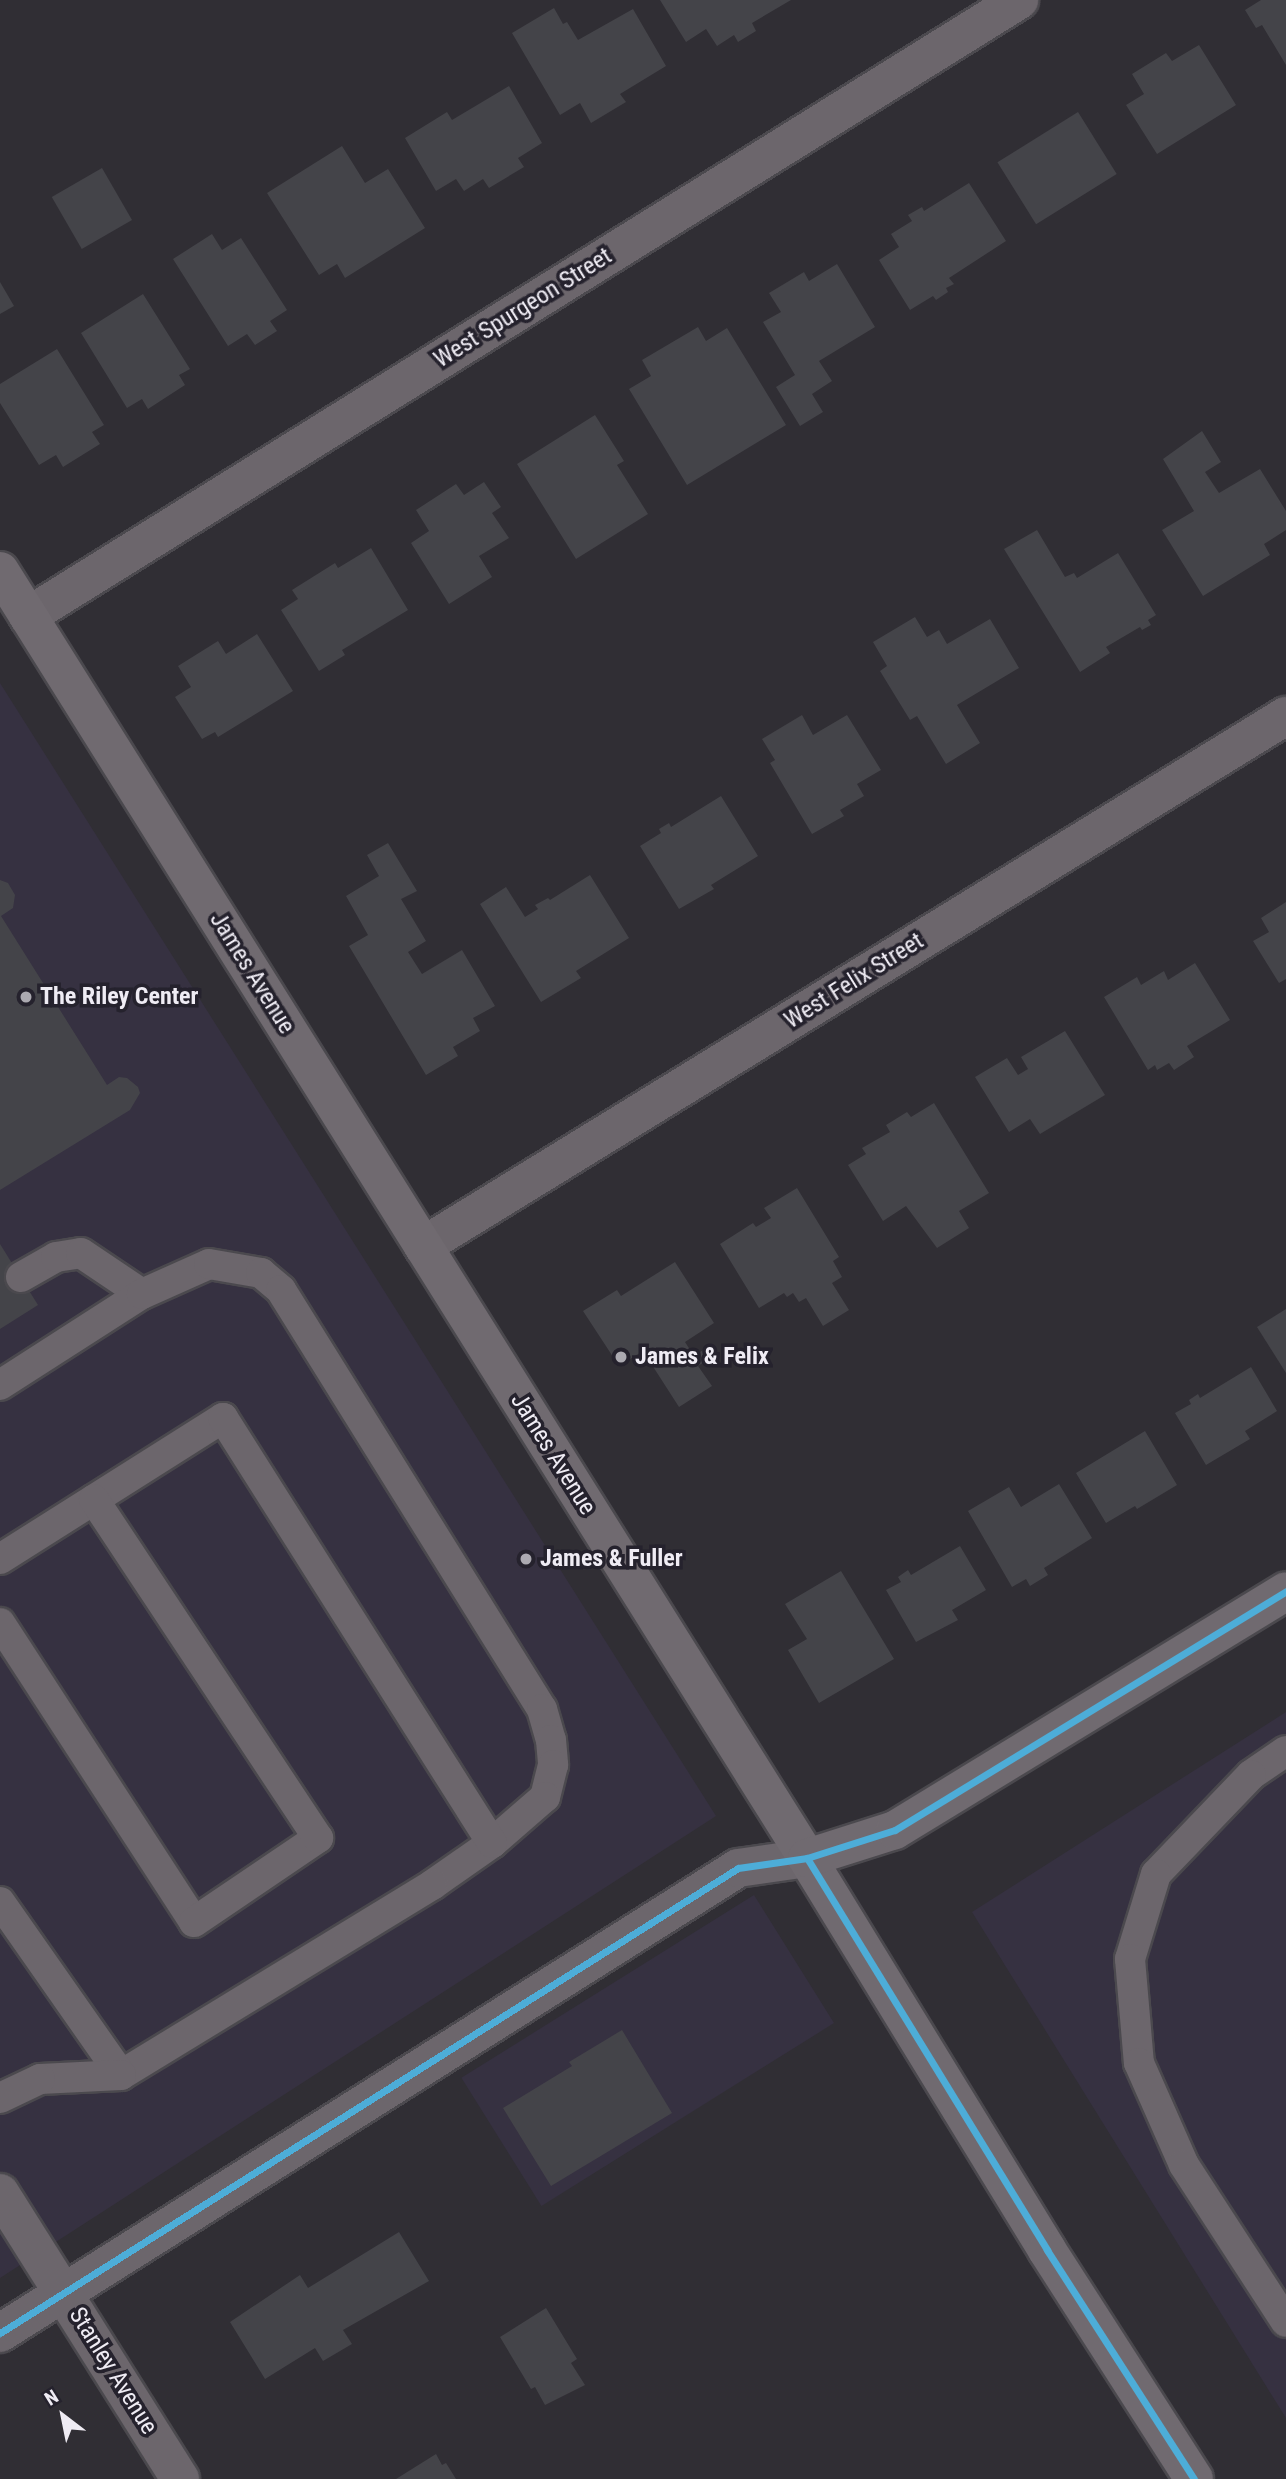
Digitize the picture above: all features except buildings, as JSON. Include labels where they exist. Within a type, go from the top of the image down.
[{"type":"main road","name":"James Avenue","points":[[0,571],[807,1858],[1047,2250],[1194,2479]]},
{"type":"main road","points":[[807,1858],[895,1830],[1286,1591]]},
{"type":"street","name":"West Spurgeon Street","points":[[28,616],[1019,0]]},
{"type":"street","name":"West Felix Street","points":[[423,1247],[1286,716]]},
{"type":"street","points":[[0,2333],[738,1868],[807,1858]]},
{"type":"street","name":"Stanley Avenue","points":[[0,2193],[180,2479]]},
{"type":"lane","points":[[20,1277],[56,1257],[81,1253],[142,1294]]},
{"type":"lane","points":[[0,1385],[142,1294],[209,1264],[261,1273],[281,1290],[542,1709],[551,1740],[553,1765],[545,1797],[492,1843],[432,1885],[121,2075],[40,2079],[0,2098]]},
{"type":"lane","points":[[0,1559],[223,1418],[492,1843]]},
{"type":"lane","points":[[0,1623],[194,1922],[318,1838],[94,1499]]},
{"type":"lane","points":[[1286,1751],[1251,1775],[1156,1874],[1130,1959],[1139,2063],[1184,2165],[1286,2322]]},
{"type":"lane","points":[[0,1902],[121,2075]]},
{"type":"shaded area","points":[[0,683],[716,1816],[0,2278]]},
{"type":"shaded area","points":[[1286,1712],[1286,2418],[972,1912]]},
{"type":"shaded area","points":[[754,1895],[834,2023],[541,2206],[461,2078]]},
{"type":"transit line","points":[[0,2333],[738,1868],[807,1858],[895,1830],[1286,1591]]},
{"type":"transit line","points":[[807,1858],[1047,2250],[1194,2479]]},
{"type":"place","name":"The Riley Center","points":[[26,997]]},
{"type":"place","name":"James & Felix","points":[[621,1357]]},
{"type":"place","name":"James & Fuller","points":[[526,1559]]}]
